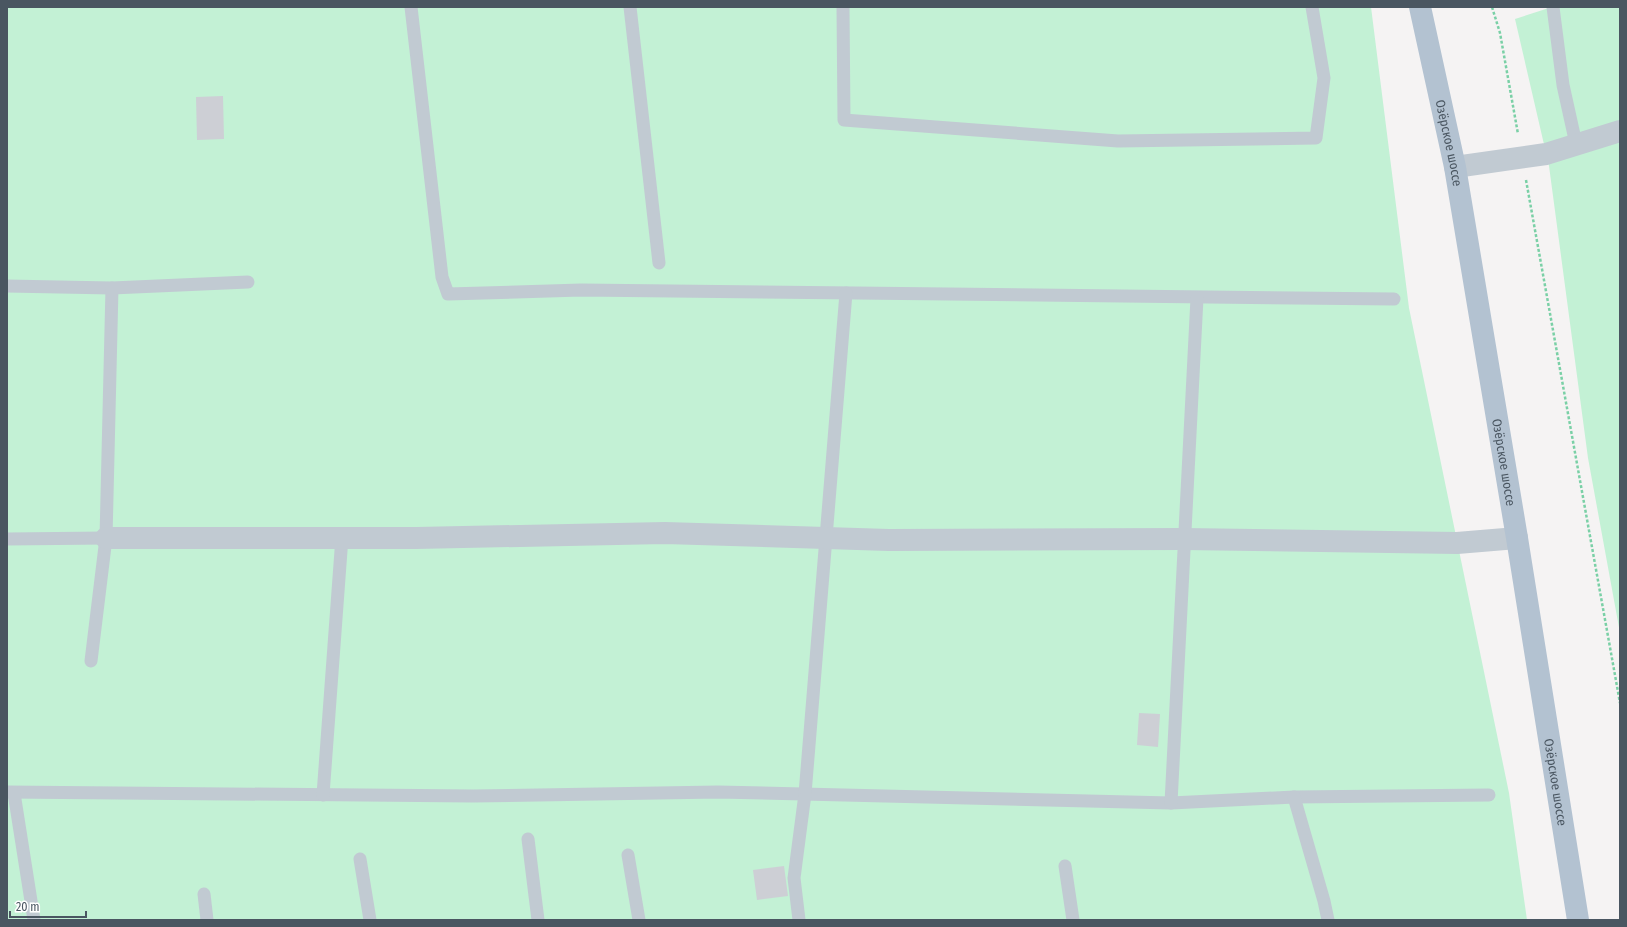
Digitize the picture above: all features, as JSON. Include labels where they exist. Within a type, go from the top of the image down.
[{"type":"main road","name":"Озёрское шоссе","points":[[1420,7],[1455,168],[1517,538],[1578,920]]},
{"type":"street","points":[[1455,168],[1546,154],[1620,131]]},
{"type":"street","points":[[106,538],[416,538],[665,533],[890,540],[1184,539],[1457,542],[1517,538]]},
{"type":"lane","points":[[411,7],[442,277],[448,294],[581,290],[1394,299]]},
{"type":"lane","points":[[630,7],[659,263]]},
{"type":"lane","points":[[843,7],[844,120],[1118,141],[1316,138],[1324,78],[1312,7]]},
{"type":"lane","points":[[1553,7],[1563,84],[1576,144]]},
{"type":"lane","points":[[7,286],[112,288],[248,282]]},
{"type":"lane","points":[[91,661],[106,538],[112,288]]},
{"type":"lane","points":[[799,920],[794,878],[805,794],[846,293]]},
{"type":"lane","points":[[1171,803],[1197,298]]},
{"type":"lane","points":[[323,795],[342,537]]},
{"type":"lane","points":[[7,538],[106,538]]},
{"type":"lane","points":[[34,920],[11,793],[473,796],[718,792],[1171,803],[1294,797],[1489,795]]},
{"type":"lane","points":[[1294,797],[1324,901],[1328,920]]},
{"type":"lane","points":[[528,839],[538,920]]},
{"type":"lane","points":[[628,855],[638,920]]},
{"type":"lane","points":[[360,859],[370,920]]},
{"type":"lane","points":[[1065,866],[1073,920]]},
{"type":"lane","points":[[204,894],[207,920]]},
{"type":"path","points":[[1492,7],[1500,33],[1620,703]]},
{"type":"green space","points":[[7,7],[1371,7],[1409,308],[1509,793],[1527,920],[7,920]]},
{"type":"green space","points":[[1552,7],[1620,7],[1620,633],[1588,458],[1549,166],[1515,19]]},
{"type":"building","points":[[223,96],[224,139],[197,140],[196,97]]},
{"type":"building","points":[[1139,713],[1160,714],[1158,747],[1137,745]]},
{"type":"building","points":[[784,866],[788,896],[757,900],[753,870]]}]
